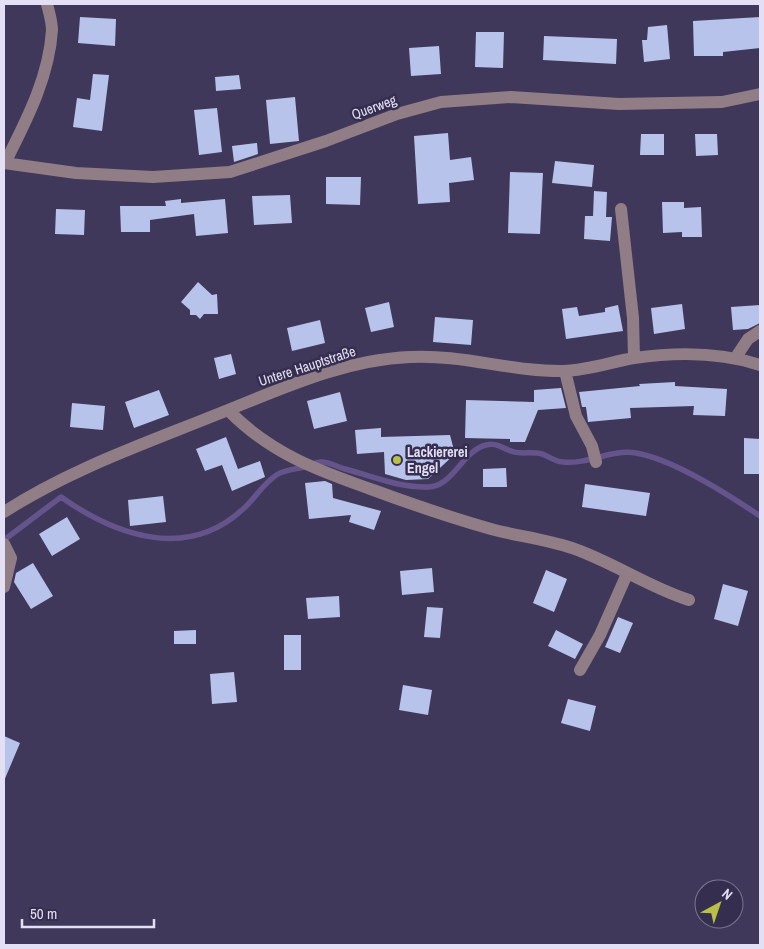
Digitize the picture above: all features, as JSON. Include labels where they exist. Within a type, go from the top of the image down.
[{"type":"street","points":[[5,163],[28,117],[45,71],[52,28],[47,4]]},
{"type":"street","name":"Querweg","points":[[5,163],[76,173],[153,177],[230,172],[326,141],[397,114],[440,102],[511,97],[619,104],[722,102],[760,94]]},
{"type":"street","points":[[621,209],[633,318],[634,358]]},
{"type":"street","points":[[736,357],[748,339],[760,331]]},
{"type":"street","name":"Untere Hauptstraße","points":[[4,512],[36,491],[76,471],[317,375],[364,362],[410,357],[446,357],[506,367],[565,371],[634,358],[691,355],[736,357],[760,365]]},
{"type":"street","points":[[565,371],[576,416],[592,446],[596,462]]},
{"type":"street","points":[[228,410],[247,430],[310,468],[431,511],[492,529],[570,548],[600,558],[664,592],[689,600]]},
{"type":"street","points":[[4,544],[12,558],[4,587]]},
{"type":"street","points":[[580,670],[600,634],[627,574]]},
{"type":"building","points":[[80,17],[116,19],[115,46],[78,43]]},
{"type":"building","points":[[760,17],[760,48],[723,52],[723,56],[694,56],[693,21]]},
{"type":"building","points":[[667,25],[670,59],[644,62],[642,40],[647,40],[648,27]]},
{"type":"building","points":[[476,32],[504,32],[503,68],[475,67]]},
{"type":"building","points":[[544,36],[617,39],[616,64],[543,60]]},
{"type":"building","points":[[439,46],[441,74],[411,76],[409,48]]},
{"type":"building","points":[[93,74],[109,75],[102,131],[73,127],[77,98],[90,100]]},
{"type":"building","points":[[239,75],[241,89],[216,91],[215,77]]},
{"type":"building","points":[[295,97],[299,141],[270,144],[266,100]]},
{"type":"building","points":[[217,108],[222,152],[199,155],[194,110]]},
{"type":"building","points":[[448,133],[450,160],[471,157],[474,180],[449,183],[450,202],[418,204],[414,136]]},
{"type":"building","points":[[641,134],[664,134],[664,155],[640,155]]},
{"type":"building","points":[[695,134],[717,134],[718,155],[696,156]]},
{"type":"building","points":[[257,143],[258,154],[234,162],[232,146]]},
{"type":"building","points":[[555,161],[594,165],[592,187],[552,183]]},
{"type":"building","points":[[510,172],[543,173],[540,234],[508,233]]},
{"type":"building","points":[[326,177],[361,177],[360,205],[326,204]]},
{"type":"building","points":[[594,191],[607,192],[606,217],[612,217],[610,241],[584,239],[585,216],[593,216]]},
{"type":"building","points":[[290,195],[292,223],[254,225],[252,196]]},
{"type":"building","points":[[181,199],[181,203],[225,199],[228,233],[196,236],[194,214],[150,220],[150,232],[121,232],[120,206],[166,206],[165,201]]},
{"type":"building","points":[[662,202],[684,202],[684,208],[701,207],[702,237],[682,237],[682,232],[663,233]]},
{"type":"building","points":[[56,209],[85,210],[84,235],[55,234]]},
{"type":"building","points":[[198,282],[212,295],[217,294],[218,314],[204,314],[200,319],[196,315],[190,315],[190,310],[181,302]]},
{"type":"building","points":[[389,302],[394,327],[371,332],[365,308]]},
{"type":"building","points":[[682,304],[685,329],[654,334],[651,308]]},
{"type":"building","points":[[618,305],[623,331],[566,339],[562,309],[577,307],[579,316],[605,312],[605,308]]},
{"type":"building","points":[[760,305],[760,323],[748,329],[733,330],[731,307]]},
{"type":"building","points":[[435,317],[473,320],[471,345],[433,342]]},
{"type":"building","points":[[320,320],[325,343],[292,351],[287,328]]},
{"type":"building","points":[[231,354],[236,374],[219,379],[214,358]]},
{"type":"building","points":[[675,382],[675,386],[727,389],[725,416],[693,415],[694,406],[630,408],[631,418],[588,422],[586,407],[582,407],[579,392],[640,386],[639,384]]},
{"type":"building","points":[[561,388],[566,408],[538,410],[525,442],[510,442],[510,439],[465,438],[466,400],[534,402],[534,390]]},
{"type":"building","points":[[159,390],[169,415],[134,428],[125,402]]},
{"type":"building","points":[[340,392],[347,421],[314,429],[307,401]]},
{"type":"building","points":[[72,403],[105,406],[103,430],[70,427]]},
{"type":"building","points":[[381,428],[381,437],[450,435],[455,454],[428,479],[406,480],[385,474],[384,452],[357,454],[355,430]]},
{"type":"building","points":[[226,437],[238,469],[260,461],[265,477],[232,491],[222,465],[205,471],[196,449]]},
{"type":"building","points":[[744,438],[760,439],[760,474],[744,474]]},
{"type":"building","points":[[506,468],[507,487],[483,487],[483,469]]},
{"type":"building","points":[[325,481],[332,484],[333,498],[381,511],[374,530],[349,522],[351,515],[309,519],[305,483]]},
{"type":"building","points":[[585,484],[650,493],[646,516],[582,507]]},
{"type":"building","points":[[163,496],[166,522],[130,526],[128,500]]},
{"type":"building","points":[[67,517],[80,539],[52,556],[39,534]]},
{"type":"building","points":[[33,563],[53,596],[31,609],[14,582],[16,573]]},
{"type":"building","points":[[432,568],[434,592],[402,595],[400,571]]},
{"type":"building","points":[[546,570],[567,579],[554,612],[533,603]]},
{"type":"building","points":[[723,584],[748,591],[738,626],[714,619]]},
{"type":"building","points":[[339,596],[340,617],[308,619],[306,598]]},
{"type":"building","points":[[427,607],[443,608],[440,638],[424,637]]},
{"type":"building","points":[[618,617],[633,623],[620,653],[605,647]]},
{"type":"building","points":[[196,630],[196,644],[174,644],[174,631]]},
{"type":"building","points":[[556,630],[583,644],[575,659],[548,646]]},
{"type":"building","points":[[284,635],[301,635],[301,670],[284,670]]},
{"type":"building","points":[[234,672],[237,702],[212,704],[210,674]]},
{"type":"building","points":[[403,685],[432,690],[428,715],[399,710]]},
{"type":"building","points":[[568,699],[596,706],[590,731],[561,723]]},
{"type":"building","points":[[4,736],[20,743],[4,781]]},
{"type":"waterway","points":[[4,540],[61,497],[82,511],[127,531],[151,537],[174,538],[198,535],[220,526],[242,510],[268,482],[284,472],[318,462],[325,462],[396,484],[428,487],[444,481],[470,454],[490,444],[515,452],[542,454],[563,462],[581,461],[617,453],[636,453],[666,462],[683,470],[733,498],[760,516]]},
{"type":"place","name":"Lackiererei Engel","points":[[397,460]]}]
